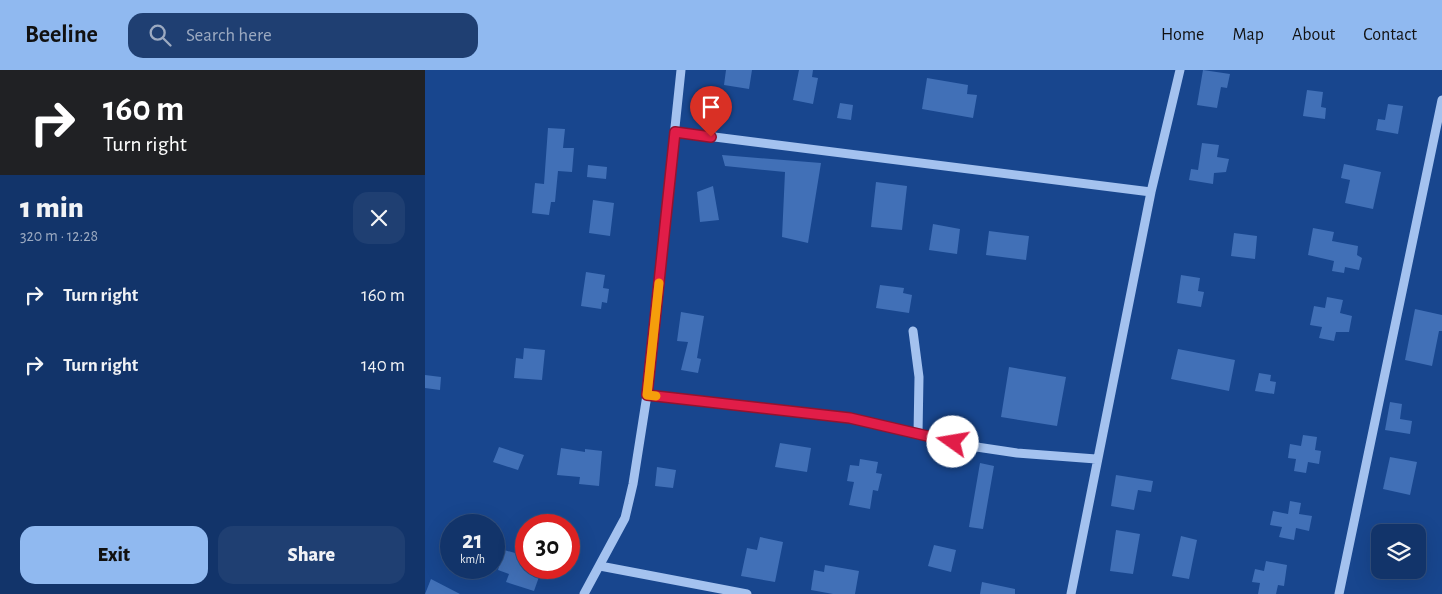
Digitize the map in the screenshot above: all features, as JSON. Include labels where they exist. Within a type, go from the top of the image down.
[{"type":"street","points":[[584,594],[625,518],[633,484],[647,395],[681,70]]},
{"type":"street","points":[[1071,594],[1096,459],[1151,192],[1180,70]]},
{"type":"street","points":[[1339,594],[1442,100]]},
{"type":"street","points":[[675,132],[1151,192]]},
{"type":"street","points":[[913,331],[919,377],[918,434]]},
{"type":"street","points":[[647,395],[850,418],[970,446],[1017,453],[1096,459]]},
{"type":"street","points":[[600,566],[747,594]]},
{"type":"building","points":[[726,70],[752,70],[749,89],[724,85]]},
{"type":"building","points":[[799,70],[813,70],[812,77],[818,78],[813,104],[793,100]]},
{"type":"building","points":[[1203,70],[1230,74],[1227,88],[1221,87],[1217,108],[1197,105]]},
{"type":"building","points":[[927,78],[968,85],[967,94],[977,95],[973,118],[922,109]]},
{"type":"building","points":[[1307,90],[1323,92],[1321,107],[1326,108],[1325,119],[1303,116]]},
{"type":"building","points":[[840,103],[853,105],[851,120],[837,118]]},
{"type":"building","points":[[1388,104],[1403,106],[1398,134],[1376,130],[1378,119],[1385,120]]},
{"type":"building","points":[[548,128],[565,129],[563,148],[574,148],[572,172],[558,171],[555,202],[551,202],[549,215],[532,213],[535,183],[544,184]]},
{"type":"building","points":[[1202,143],[1219,145],[1217,157],[1229,159],[1226,172],[1214,173],[1213,184],[1189,180],[1191,169],[1198,170]]},
{"type":"building","points":[[722,155],[821,163],[808,243],[782,237],[785,172],[725,166]]},
{"type":"building","points":[[1344,164],[1381,172],[1373,209],[1345,203],[1350,180],[1341,178]]},
{"type":"building","points":[[588,165],[607,167],[606,179],[587,177]]},
{"type":"building","points":[[876,182],[907,186],[902,230],[871,227]]},
{"type":"building","points":[[713,186],[719,220],[700,222],[697,192]]},
{"type":"building","points":[[593,200],[614,203],[610,236],[589,233]]},
{"type":"building","points":[[933,224],[960,229],[957,254],[929,250]]},
{"type":"building","points":[[1313,228],[1334,232],[1332,241],[1358,246],[1357,255],[1362,258],[1359,270],[1345,267],[1344,273],[1332,271],[1334,261],[1308,255]]},
{"type":"building","points":[[989,231],[1029,236],[1026,260],[986,255]]},
{"type":"building","points":[[1234,233],[1257,236],[1255,259],[1231,256]]},
{"type":"building","points":[[586,272],[605,275],[603,288],[609,289],[607,303],[602,302],[601,309],[581,306]]},
{"type":"building","points":[[1181,275],[1200,278],[1198,291],[1204,292],[1201,307],[1177,303]]},
{"type":"building","points":[[880,285],[904,288],[903,293],[912,295],[909,313],[876,308]]},
{"type":"building","points":[[1327,297],[1343,300],[1340,313],[1352,316],[1349,332],[1336,332],[1334,341],[1319,338],[1322,327],[1310,325],[1314,306],[1325,308]]},
{"type":"building","points":[[1415,309],[1442,315],[1442,331],[1439,331],[1432,366],[1405,360]]},
{"type":"building","points":[[681,312],[704,316],[697,358],[701,359],[698,373],[681,370],[688,342],[677,341]]},
{"type":"building","points":[[524,348],[545,350],[542,380],[514,378],[516,358],[523,359]]},
{"type":"building","points":[[1178,349],[1235,360],[1229,391],[1171,379]]},
{"type":"building","points":[[1009,367],[1066,377],[1057,426],[1001,417]]},
{"type":"building","points":[[1259,373],[1271,375],[1270,381],[1276,382],[1274,394],[1255,391]]},
{"type":"building","points":[[425,375],[441,377],[440,390],[425,388]]},
{"type":"building","points":[[1390,402],[1402,404],[1400,419],[1412,421],[1410,434],[1385,430]]},
{"type":"building","points":[[1303,435],[1317,437],[1315,450],[1321,451],[1319,464],[1308,462],[1306,473],[1294,471],[1296,459],[1288,458],[1290,444],[1301,446]]},
{"type":"building","points":[[780,443],[811,448],[807,472],[775,467]]},
{"type":"building","points":[[499,447],[524,455],[518,470],[493,462]]},
{"type":"building","points":[[561,448],[585,452],[585,449],[602,451],[599,486],[579,484],[580,477],[557,475]]},
{"type":"building","points":[[1390,457],[1417,462],[1410,495],[1383,489]]},
{"type":"building","points":[[860,459],[878,462],[876,473],[882,474],[878,491],[873,490],[870,509],[849,505],[854,482],[847,481],[850,465],[859,466]]},
{"type":"building","points":[[980,463],[994,466],[983,529],[969,527]]},
{"type":"building","points":[[657,467],[676,470],[673,488],[655,486]]},
{"type":"building","points":[[1116,475],[1153,481],[1151,492],[1138,490],[1134,510],[1111,506]]},
{"type":"building","points":[[1290,501],[1301,503],[1299,514],[1312,516],[1309,531],[1296,528],[1294,540],[1279,537],[1282,527],[1270,525],[1273,511],[1288,514]]},
{"type":"building","points":[[1116,530],[1140,534],[1133,574],[1110,571]]},
{"type":"building","points":[[1181,536],[1197,540],[1189,579],[1172,576]]},
{"type":"building","points":[[760,537],[783,542],[775,582],[741,576],[747,548],[757,550]]},
{"type":"building","points":[[934,545],[956,550],[951,572],[928,566]]},
{"type":"building","points":[[505,550],[515,553],[515,579],[538,579],[534,591],[506,582],[509,574],[505,573]]},
{"type":"building","points":[[1266,561],[1287,565],[1284,586],[1278,585],[1276,594],[1258,594],[1260,583],[1252,582],[1255,569],[1264,571]]},
{"type":"building","points":[[825,565],[859,571],[855,594],[833,594],[811,590],[814,570],[824,572]]},
{"type":"building","points":[[431,579],[460,594],[425,594]]},
{"type":"building","points":[[982,582],[1015,589],[1015,594],[980,594]]},
{"type":"slow traffic","points":[[656,396],[647,395],[659,283]]},
{"type":"route","points":[[711,137],[675,132],[647,395],[850,418],[953,442]]}]
